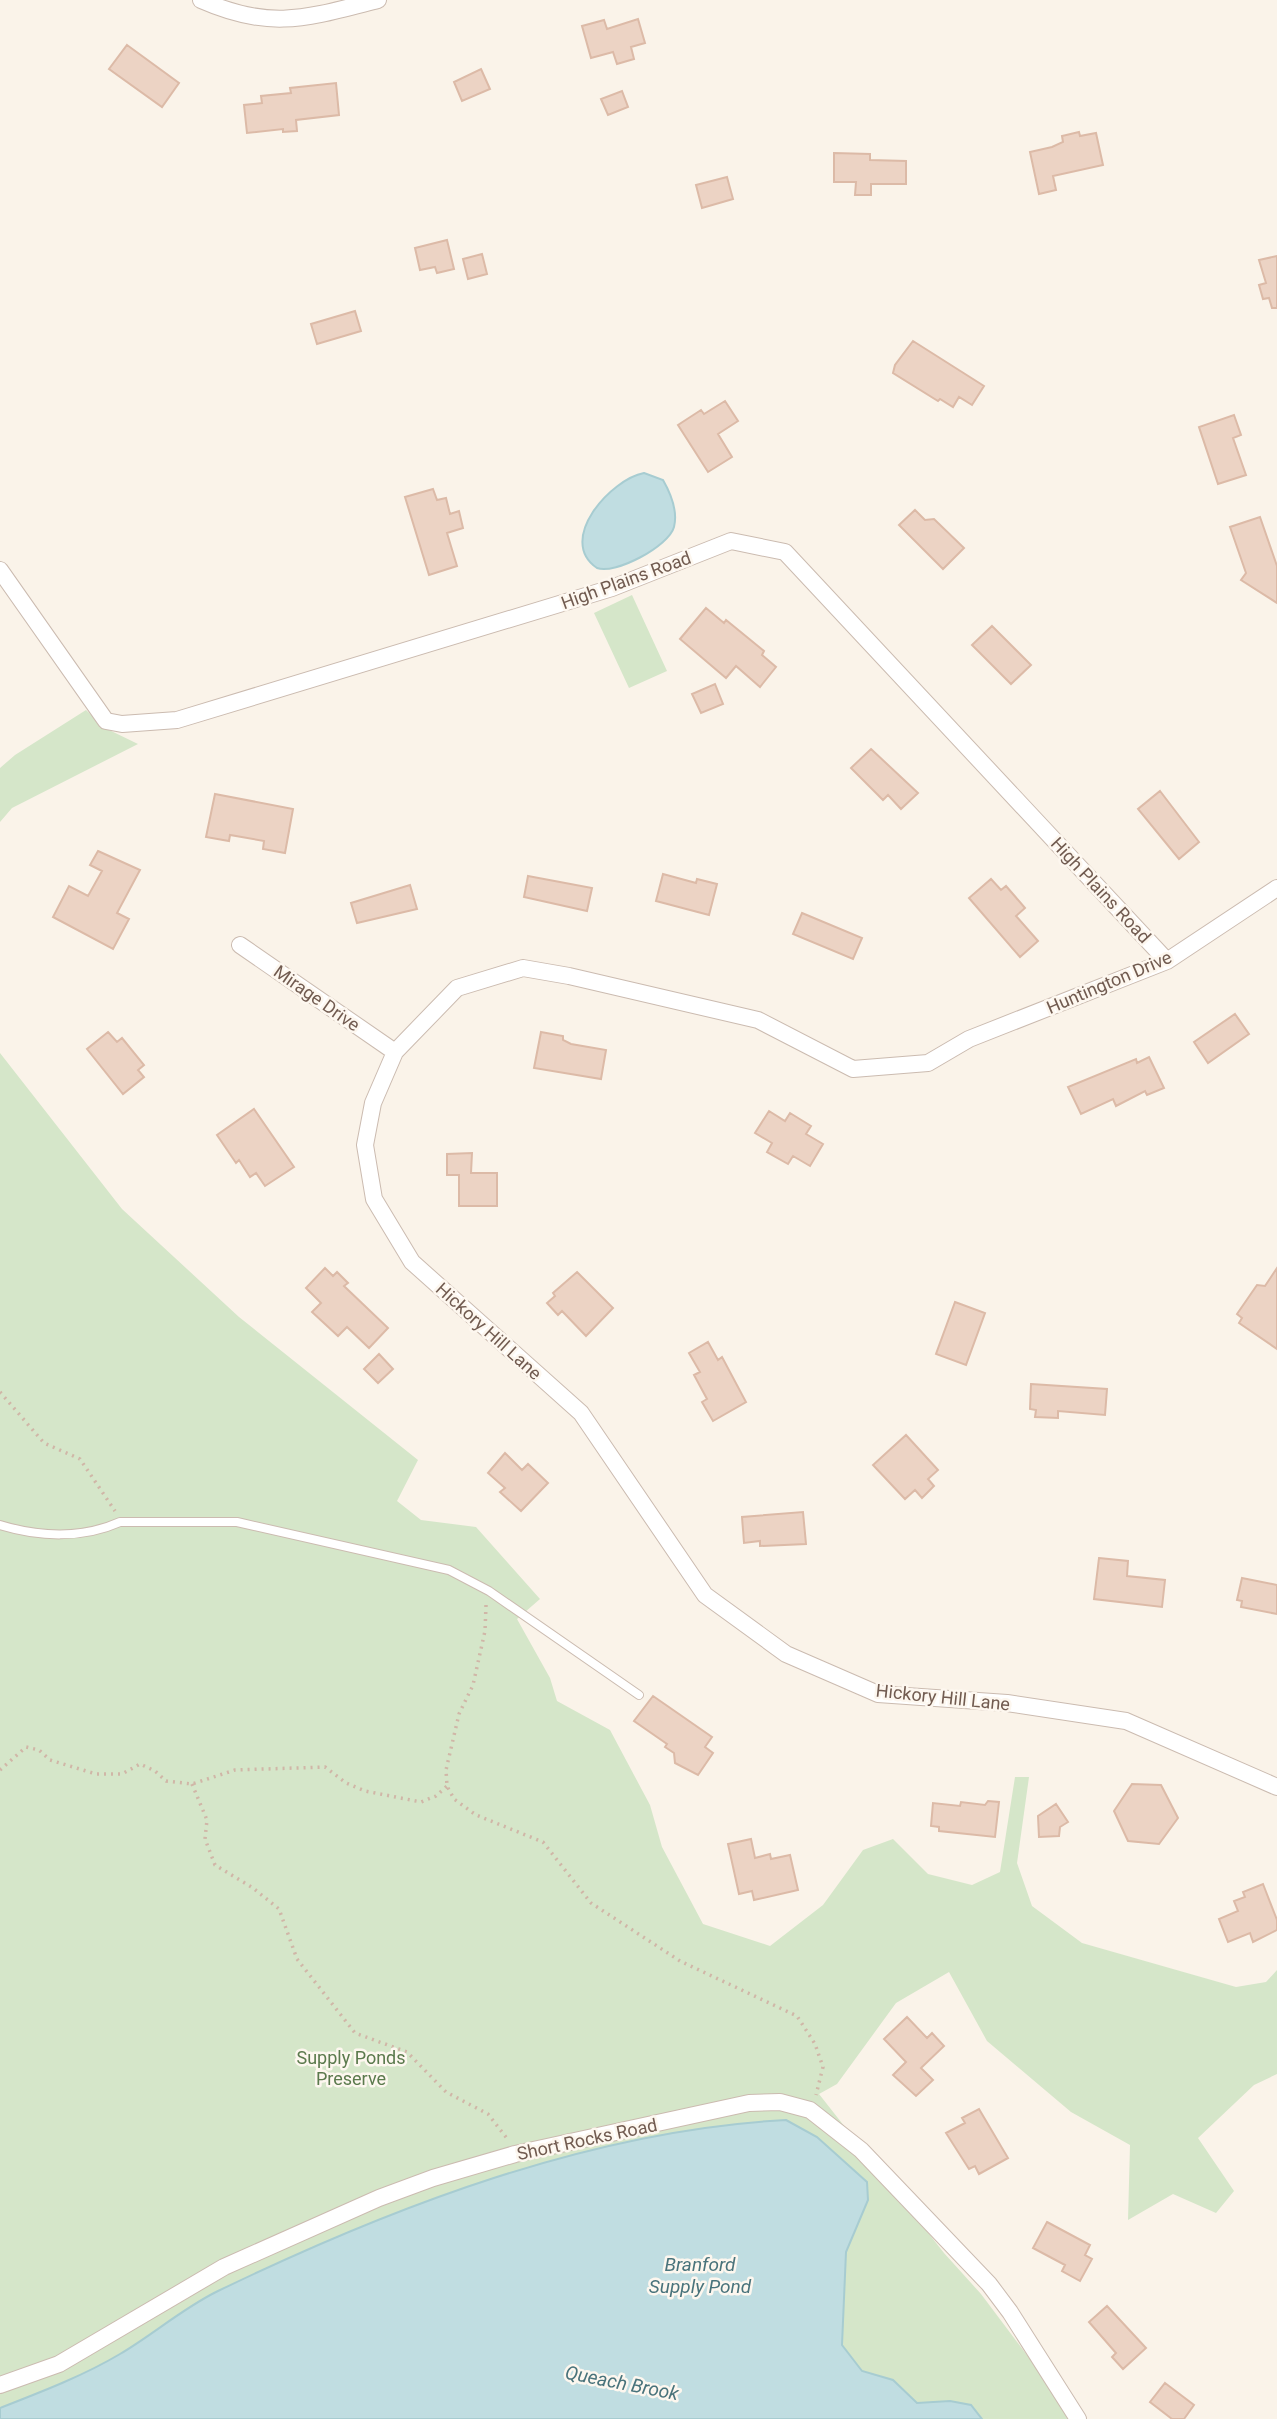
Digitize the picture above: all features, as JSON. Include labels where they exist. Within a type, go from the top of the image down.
[{"type":"street","points":[[201,0],[234,15],[270,21],[308,18],[378,0]]},
{"type":"street","name":"High Plains Road","points":[[0,570],[106,721],[122,724],[177,720],[612,588],[731,541],[785,552],[1167,961]]},
{"type":"street","name":"Huntington Drive","points":[[969,1040],[1167,961],[1277,888]]},
{"type":"street","name":"Mirage Drive","points":[[240,945],[394,1052]]},
{"type":"street","name":"Hickory Hill Lane","points":[[969,1040],[928,1063],[853,1069],[758,1020],[569,976],[523,968],[457,988],[394,1052],[381,1078],[365,1145],[374,1199],[412,1262],[581,1413],[705,1595],[786,1654],[878,1694],[1007,1703],[1126,1721],[1277,1787]]},
{"type":"street","name":"Short Rocks Road","points":[[0,2385],[59,2364],[188,2287],[275,2243],[433,2178],[515,2154],[749,2103],[780,2102],[810,2110],[861,2150],[981,2274],[1010,2312],[1078,2419]]},
{"type":"lane","points":[[0,1525],[20,1531],[67,1535],[103,1530],[120,1522],[237,1522],[449,1570],[489,1591],[639,1695]]},
{"type":"path","points":[[0,1392],[44,1443],[80,1459],[112,1504],[120,1522]]},
{"type":"path","points":[[489,1591],[485,1631],[473,1685],[456,1725],[446,1770],[447,1786],[454,1799],[475,1815],[543,1842],[591,1903],[680,1961],[797,2016],[816,2044],[823,2067],[824,2076],[810,2110]]},
{"type":"path","points":[[0,1770],[26,1747],[39,1750],[50,1760],[96,1774],[122,1774],[140,1764],[155,1771],[166,1781],[192,1784],[234,1770],[263,1771],[293,1766],[326,1767],[346,1783],[365,1791],[421,1802],[436,1796],[447,1786]]},
{"type":"path","points":[[192,1784],[207,1820],[205,1839],[215,1866],[253,1888],[279,1909],[296,1959],[355,2033],[407,2052],[446,2092],[488,2113],[507,2137],[515,2154]]},
{"type":"green space","points":[[632,595],[667,671],[629,688],[594,613]]},
{"type":"green space","points":[[86,710],[105,728],[138,744],[12,808],[0,822],[0,768],[15,755]]},
{"type":"green space","name":"Supply Ponds Preserve","points":[[0,1053],[122,1209],[239,1317],[418,1460],[397,1501],[421,1520],[476,1527],[540,1599],[517,1619],[550,1678],[557,1701],[610,1730],[650,1805],[662,1847],[703,1924],[770,1946],[823,1905],[863,1850],[893,1839],[928,1874],[972,1885],[1000,1872],[1015,1777],[1029,1777],[1017,1863],[1032,1906],[1082,1943],[1236,1987],[1266,1982],[1277,1970],[1277,2074],[1254,2085],[1198,2138],[1234,2191],[1216,2213],[1173,2194],[1128,2220],[1130,2145],[1071,2112],[987,2041],[949,1972],[896,2003],[837,2084],[819,2094],[944,2253],[981,2294],[1075,2419],[0,2419]]},
{"type":"water","points":[[644,473],[663,480],[673,503],[674,527],[670,535],[640,557],[616,567],[597,568],[586,556],[582,542],[585,527],[593,512],[617,486]]},
{"type":"water","name":"Branford Supply Pond","points":[[786,2120],[817,2137],[867,2182],[868,2200],[846,2252],[842,2345],[862,2371],[893,2380],[917,2403],[950,2401],[971,2405],[982,2419],[0,2419],[0,2408],[106,2362],[218,2291],[353,2230],[423,2203],[567,2156],[640,2139],[713,2127]]},
{"type":"building","points":[[638,19],[645,43],[631,47],[634,59],[617,64],[613,52],[591,58],[582,26],[604,20],[607,29]]},
{"type":"building","points":[[127,45],[179,83],[162,107],[109,69]]},
{"type":"building","points":[[481,69],[490,89],[462,101],[454,82]]},
{"type":"building","points":[[336,83],[339,115],[296,120],[297,131],[283,132],[283,129],[247,133],[244,105],[262,103],[261,96],[291,93],[290,88]]},
{"type":"building","points":[[622,91],[628,107],[608,115],[601,99]]},
{"type":"building","points":[[1079,132],[1080,136],[1096,133],[1103,165],[1053,176],[1056,190],[1039,194],[1030,152],[1052,147],[1063,142],[1062,136]]},
{"type":"building","points":[[834,153],[870,154],[870,160],[906,161],[906,184],[871,184],[871,195],[855,195],[856,182],[834,182]]},
{"type":"building","points":[[727,177],[733,199],[702,208],[696,185]]},
{"type":"building","points":[[447,240],[454,269],[437,273],[435,267],[420,270],[415,248]]},
{"type":"building","points":[[482,254],[487,274],[468,279],[463,259]]},
{"type":"building","points":[[1277,256],[1277,308],[1272,308],[1269,298],[1263,299],[1259,285],[1266,283],[1259,260]]},
{"type":"building","points":[[355,311],[361,331],[317,344],[311,324]]},
{"type":"building","points":[[913,341],[984,386],[972,405],[959,397],[953,407],[940,399],[938,401],[893,373],[895,365]]},
{"type":"building","points":[[725,401],[738,421],[718,434],[732,457],[708,472],[678,425],[701,410],[704,414]]},
{"type":"building","points":[[1234,415],[1241,435],[1233,438],[1246,475],[1218,484],[1199,427]]},
{"type":"building","points":[[433,489],[437,500],[446,498],[450,514],[459,511],[463,528],[447,533],[457,566],[429,575],[405,497]]},
{"type":"building","points":[[915,510],[925,520],[934,519],[964,548],[943,569],[899,525]]},
{"type":"building","points":[[1260,517],[1277,566],[1277,603],[1241,580],[1246,573],[1230,527]]},
{"type":"building","points":[[706,608],[724,623],[726,620],[764,651],[762,655],[776,667],[760,687],[736,666],[726,678],[680,639]]},
{"type":"building","points":[[992,626],[1031,665],[1011,684],[972,645]]},
{"type":"building","points":[[715,684],[723,704],[701,713],[692,694]]},
{"type":"building","points":[[871,749],[918,793],[901,809],[888,795],[883,800],[851,768]]},
{"type":"building","points":[[1160,791],[1199,842],[1179,859],[1138,809]]},
{"type":"building","points":[[215,794],[293,809],[285,853],[263,849],[264,841],[230,835],[229,841],[206,837]]},
{"type":"building","points":[[98,851],[140,870],[117,913],[129,919],[113,949],[53,917],[69,886],[88,896],[102,871],[90,865]]},
{"type":"building","points":[[663,874],[696,883],[697,879],[717,884],[709,915],[656,901]]},
{"type":"building","points":[[528,876],[592,888],[587,911],[524,897]]},
{"type":"building","points":[[991,879],[1001,890],[1006,886],[1025,908],[1016,916],[1038,941],[1020,957],[969,898]]},
{"type":"building","points":[[410,885],[417,909],[357,923],[351,903]]},
{"type":"building","points":[[802,913],[862,938],[853,959],[793,934]]},
{"type":"building","points":[[1235,1014],[1249,1034],[1208,1063],[1194,1042]]},
{"type":"building","points":[[108,1032],[117,1042],[122,1038],[144,1065],[138,1070],[144,1077],[123,1094],[87,1049]]},
{"type":"building","points":[[541,1032],[563,1036],[563,1040],[571,1044],[606,1050],[601,1079],[534,1068]]},
{"type":"building","points":[[1149,1057],[1164,1088],[1147,1095],[1145,1091],[1116,1106],[1113,1099],[1081,1114],[1068,1087],[1136,1059],[1137,1063]]},
{"type":"building","points":[[254,1109],[294,1167],[265,1186],[256,1173],[250,1177],[239,1160],[236,1163],[217,1135]]},
{"type":"building","points":[[769,1111],[785,1121],[790,1113],[811,1126],[806,1134],[823,1144],[810,1166],[793,1156],[788,1164],[767,1152],[772,1143],[755,1133]]},
{"type":"building","points":[[472,1153],[471,1173],[497,1173],[497,1206],[459,1206],[459,1175],[447,1175],[447,1154]]},
{"type":"building","points":[[325,1268],[333,1276],[337,1272],[348,1283],[344,1286],[388,1328],[369,1348],[347,1327],[338,1336],[312,1312],[321,1303],[306,1288]]},
{"type":"building","points":[[1277,1268],[1277,1349],[1239,1323],[1242,1318],[1237,1314],[1257,1285],[1265,1286]]},
{"type":"building","points":[[577,1272],[613,1308],[586,1336],[562,1311],[558,1315],[547,1303],[555,1296],[553,1293]]},
{"type":"building","points":[[955,1302],[985,1313],[966,1365],[936,1354]]},
{"type":"building","points":[[708,1342],[718,1360],[722,1357],[746,1402],[713,1421],[702,1402],[707,1399],[694,1375],[700,1372],[689,1353]]},
{"type":"building","points":[[379,1354],[393,1369],[378,1383],[364,1369]]},
{"type":"building","points":[[1031,1384],[1107,1389],[1105,1415],[1058,1411],[1058,1418],[1035,1417],[1036,1410],[1030,1409]]},
{"type":"building","points":[[906,1435],[938,1470],[928,1479],[934,1486],[922,1498],[915,1490],[905,1499],[873,1465]]},
{"type":"building","points":[[505,1453],[522,1470],[528,1464],[548,1483],[521,1511],[500,1492],[505,1488],[488,1473]]},
{"type":"building","points":[[803,1512],[806,1544],[760,1546],[760,1541],[744,1543],[742,1517]]},
{"type":"building","points":[[1099,1558],[1128,1561],[1127,1576],[1165,1580],[1162,1607],[1094,1599]]},
{"type":"building","points":[[1242,1578],[1277,1585],[1277,1614],[1241,1607],[1242,1601],[1237,1600]]},
{"type":"building","points":[[653,1696],[712,1737],[705,1747],[713,1753],[698,1775],[675,1763],[674,1753],[665,1747],[667,1744],[634,1721]]},
{"type":"building","points":[[1132,1784],[1161,1785],[1178,1818],[1159,1844],[1128,1841],[1114,1811]]},
{"type":"building","points":[[988,1801],[999,1802],[995,1837],[939,1831],[939,1827],[931,1826],[933,1803],[960,1806],[961,1802],[985,1805]]},
{"type":"building","points":[[1056,1804],[1068,1822],[1060,1827],[1059,1836],[1039,1837],[1038,1816]]},
{"type":"building","points":[[751,1839],[755,1858],[770,1854],[771,1859],[790,1855],[798,1890],[754,1900],[752,1891],[739,1894],[728,1844]]},
{"type":"building","points":[[1263,1884],[1277,1920],[1277,1930],[1253,1942],[1250,1933],[1228,1942],[1219,1919],[1238,1911],[1234,1901],[1245,1897],[1243,1892]]},
{"type":"building","points":[[907,2017],[927,2038],[932,2033],[944,2046],[921,2068],[933,2080],[916,2096],[893,2075],[906,2062],[884,2039]]},
{"type":"building","points":[[979,2109],[1008,2158],[979,2174],[975,2166],[969,2169],[946,2133],[965,2123],[962,2118]]},
{"type":"building","points":[[1047,2222],[1090,2245],[1085,2255],[1092,2259],[1080,2281],[1062,2271],[1065,2265],[1033,2248]]},
{"type":"building","points":[[1107,2306],[1146,2348],[1123,2369],[1112,2357],[1116,2353],[1089,2322]]},
{"type":"building","points":[[1165,2383],[1194,2405],[1184,2419],[1172,2419],[1150,2402]]},
{"type":"water label","name":"Queach Brook","points":[[622,2383]]}]
